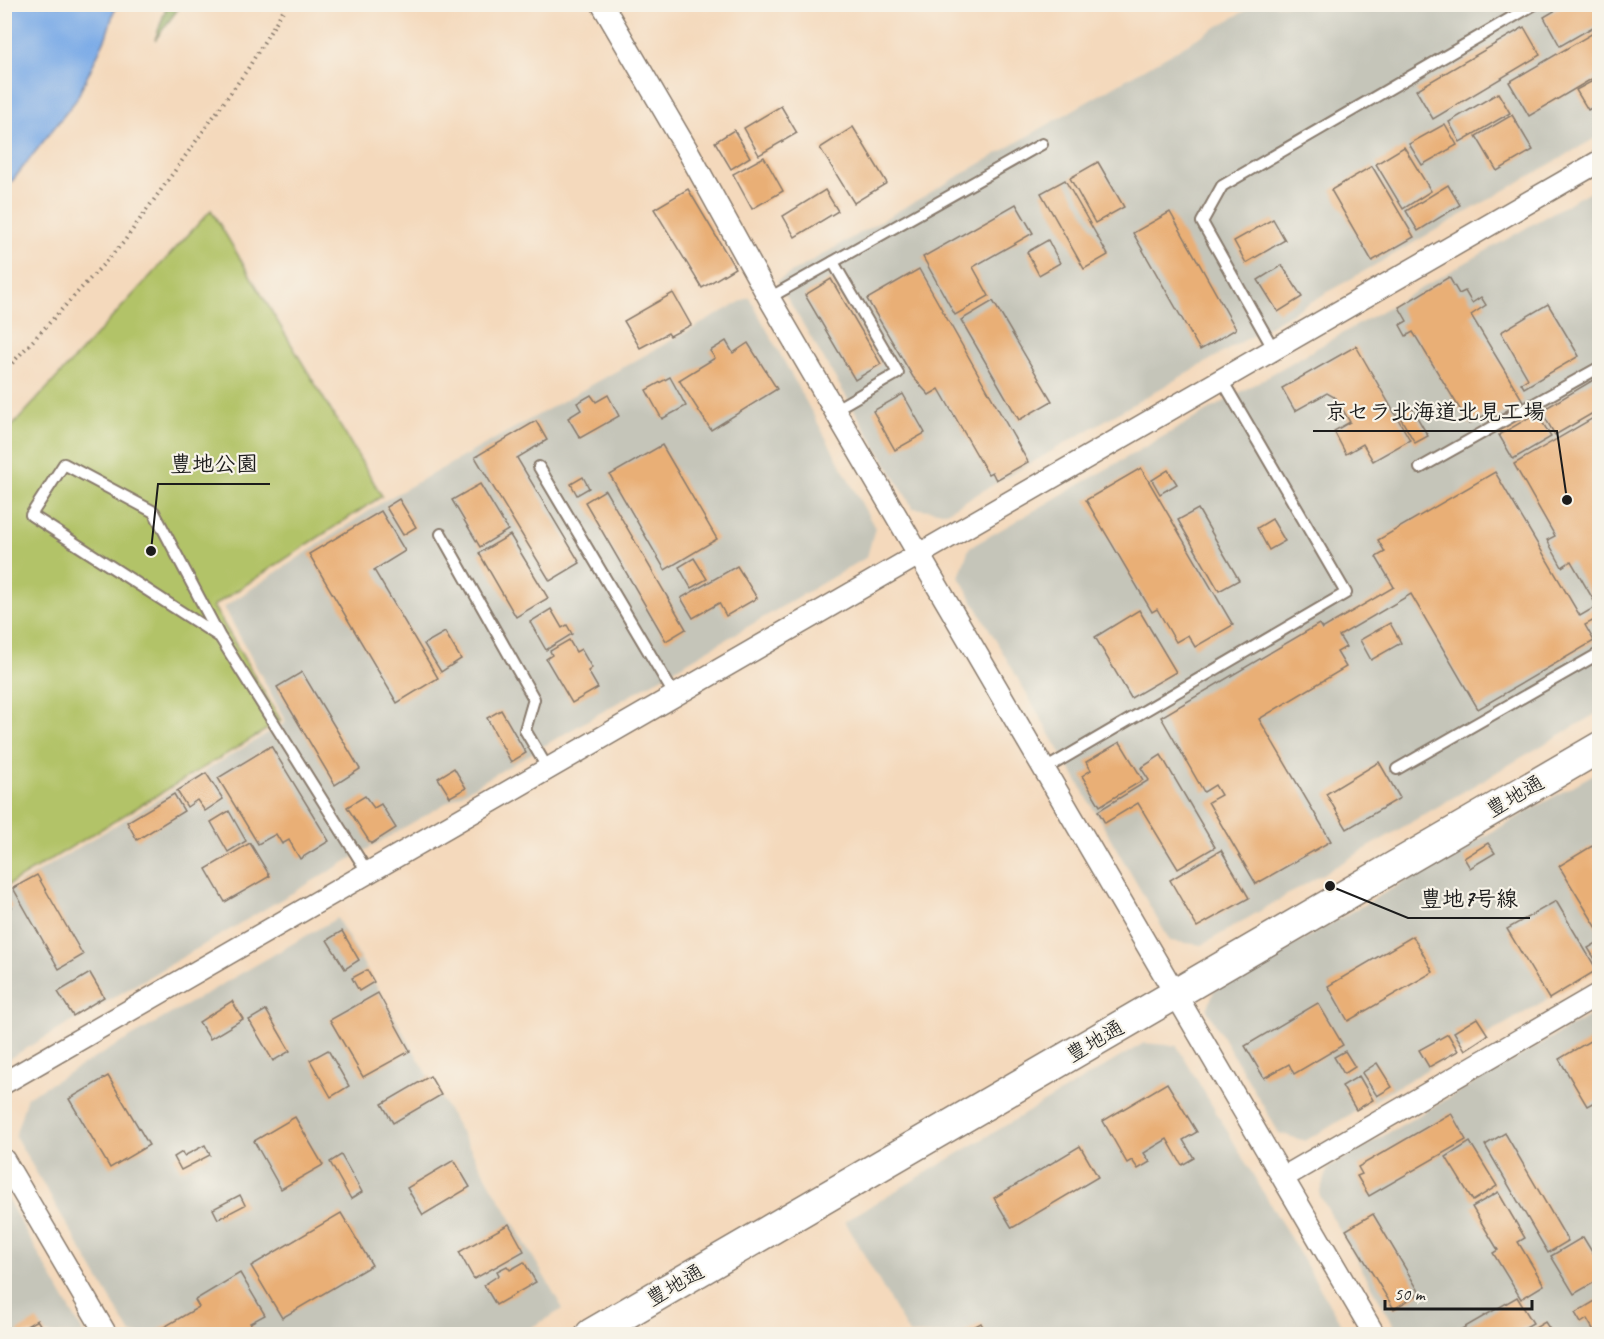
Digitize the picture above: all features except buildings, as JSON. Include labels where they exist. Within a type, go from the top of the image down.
[{"type":"main road","name":"豊地通","points":[[591,1335],[1599,747]]},
{"type":"street","points":[[602,4],[689,153],[769,298],[1177,993],[1374,1335]]},
{"type":"street","points":[[4,1083],[1599,161]]},
{"type":"street","points":[[1284,1177],[1599,993]]},
{"type":"street","points":[[4,1160],[106,1335]]},
{"type":"lane","points":[[1274,350],[1202,222],[1222,186],[1535,4]]},
{"type":"lane","points":[[769,298],[1042,144]]},
{"type":"lane","points":[[833,262],[898,373],[834,410]]},
{"type":"lane","points":[[1420,468],[1599,368]]},
{"type":"lane","points":[[1045,768],[1346,593],[1222,380]]},
{"type":"lane","points":[[220,637],[31,515],[64,464],[154,512],[220,637],[368,873]]},
{"type":"lane","points":[[539,467],[675,696]]},
{"type":"lane","points":[[441,534],[534,699],[525,730],[548,769]]},
{"type":"lane","points":[[1397,769],[1599,652]]},
{"type":"path","points":[[4,372],[123,243],[247,70],[287,4]]},
{"type":"shaded area","points":[[1255,5],[1599,5],[1599,136],[946,512],[913,508],[777,281]]},
{"type":"shaded area","points":[[1599,186],[1599,712],[1202,945],[1170,941],[959,577],[969,548]]},
{"type":"shaded area","points":[[749,297],[875,528],[867,557],[5,1061],[5,892],[286,722],[224,607],[384,501]]},
{"type":"shaded area","points":[[1599,771],[1599,969],[1305,1141],[1279,1133],[1207,1010],[1214,990]]},
{"type":"shaded area","points":[[337,918],[563,1309],[520,1334],[131,1334],[15,1136],[27,1097]]},
{"type":"shaded area","points":[[1599,1010],[1599,1334],[1399,1334],[1319,1194],[1328,1168]]},
{"type":"shaded area","points":[[1144,1043],[1177,1046],[1347,1334],[909,1334],[845,1221]]},
{"type":"shaded area","points":[[5,1195],[84,1334],[5,1334]]},
{"type":"green space","points":[[167,5],[181,5],[155,40]]},
{"type":"green space","points":[[211,210],[382,496],[213,606],[281,721],[5,887],[5,434]]},
{"type":"water","points":[[5,4],[116,5],[106,37],[76,100],[5,190]]},
{"type":"place","name":"京セラ北海道北見工場","points":[[1567,500]]},
{"type":"place","name":"豊地公園","points":[[151,551]]},
{"type":"place","name":"豊地7号線","points":[[1330,886]]}]
